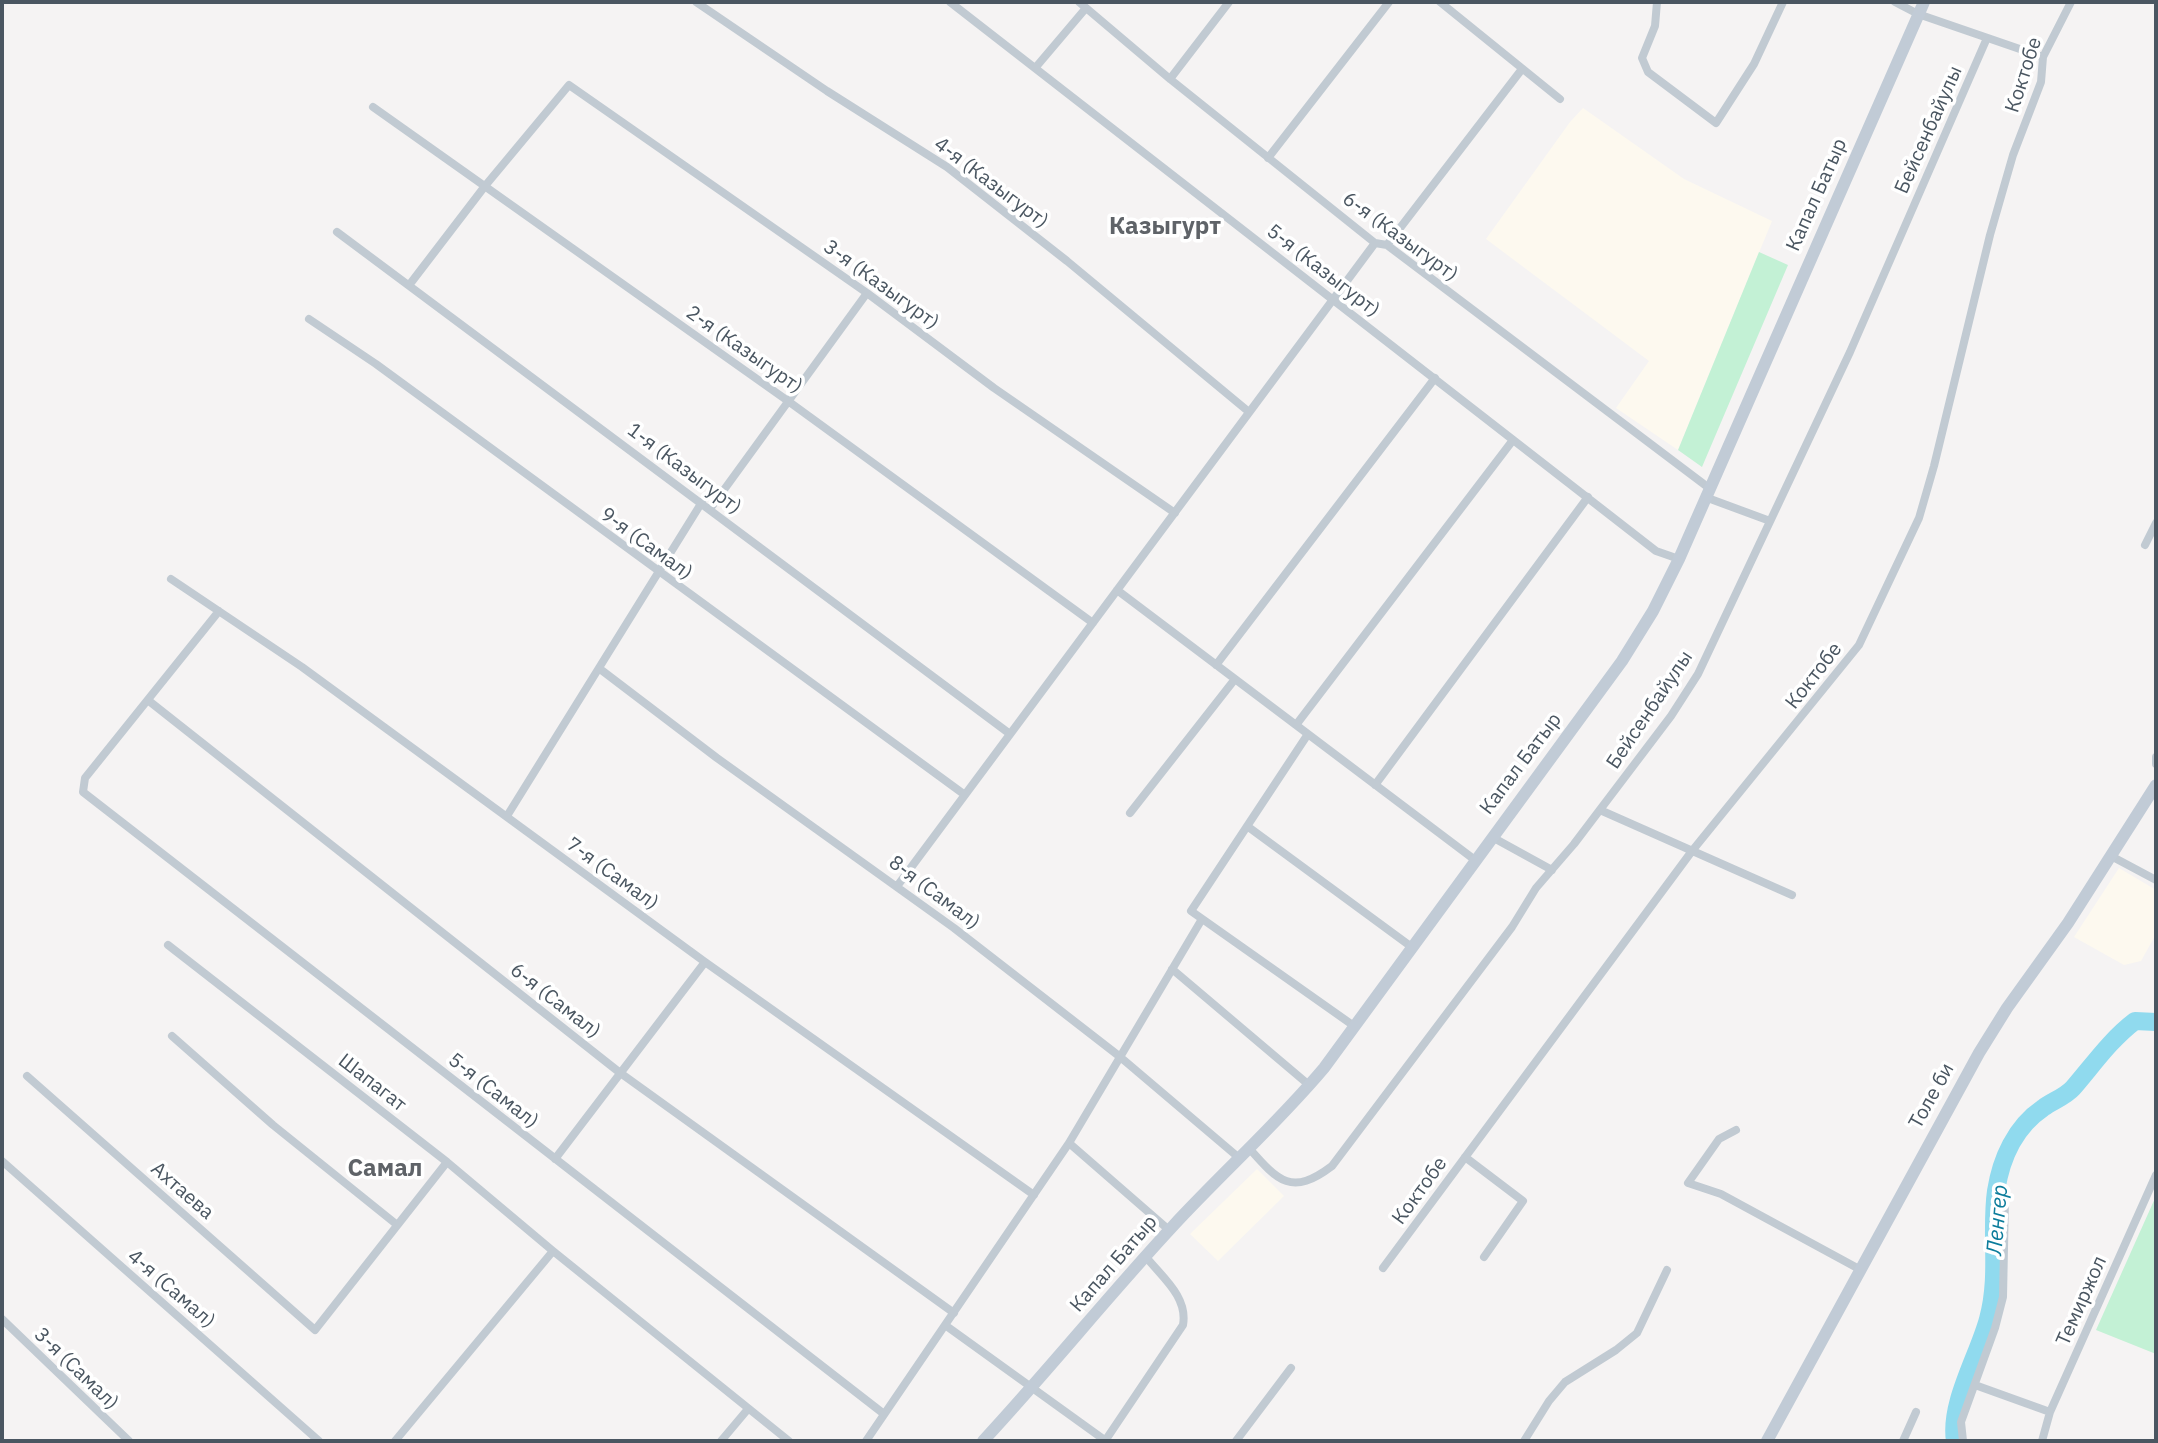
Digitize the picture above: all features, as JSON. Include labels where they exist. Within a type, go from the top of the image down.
[{"type":"main road","name":"Капал Батыр","points":[[983,1441],[1033,1388],[1169,1230],[1238,1157],[1293,1105],[1413,948],[1622,661],[1653,611],[1679,559],[1921,8]]},
{"type":"main road","name":"Толе би","points":[[1767,1441],[1979,1053],[2156,785]]},
{"type":"street","name":"4-я (Казыгурт)","points":[[696,2],[959,175],[1249,412]]},
{"type":"street","name":"5-я (Казыгурт)","points":[[950,2],[1656,551],[1679,559]]},
{"type":"street","points":[[1170,79],[1229,2]]},
{"type":"street","points":[[1268,158],[1389,2]]},
{"type":"street","points":[[1440,2],[1560,99]]},
{"type":"street","points":[[1657,2],[1655,26],[1642,58],[1648,72],[1716,123],[1754,64],[1783,2]]},
{"type":"street","points":[[1895,2],[1921,8],[1987,38],[2043,57]]},
{"type":"street","name":"Коктобе","points":[[1383,1268],[1692,851],[1859,645],[1913,532],[1934,466],[2013,155],[2041,82],[2043,57],[2071,2]]},
{"type":"street","points":[[1036,67],[1083,5]]},
{"type":"street","name":"6-я (Казыгурт)","points":[[1083,5],[1375,243],[1387,245],[1707,493],[1770,521]]},
{"type":"street","name":"Бейсенбайулы","points":[[1248,1147],[1273,1176],[1292,1182],[1313,1181],[1332,1166],[1671,716],[1698,674],[1856,338],[1987,38]]},
{"type":"street","points":[[1387,245],[1522,69]]},
{"type":"street","name":"3-я (Казыгурт)","points":[[485,186],[569,85],[1175,513]]},
{"type":"street","name":"2-я (Казыгурт)","points":[[373,107],[788,401],[1093,623]]},
{"type":"street","points":[[410,284],[485,186]]},
{"type":"street","name":"1-я (Казыгурт)","points":[[337,232],[1010,734]]},
{"type":"street","points":[[898,885],[1375,243]]},
{"type":"street","points":[[710,509],[867,293]]},
{"type":"street","name":"9-я (Самал)","points":[[309,319],[376,364],[965,795]]},
{"type":"street","points":[[1216,665],[1435,378]]},
{"type":"street","points":[[1296,725],[1513,440]]},
{"type":"street","points":[[1375,785],[1588,497]]},
{"type":"street","points":[[507,816],[702,502]]},
{"type":"street","points":[[2145,545],[2156,523]]},
{"type":"street","name":"7-я (Самал)","points":[[171,579],[302,667],[705,962],[1034,1195]]},
{"type":"street","points":[[1117,590],[1475,860]]},
{"type":"street","points":[[149,701],[219,611]]},
{"type":"street","name":"8-я (Самал)","points":[[600,669],[717,758],[898,885],[1119,1056],[1238,1157]]},
{"type":"street","points":[[1130,813],[1235,679]]},
{"type":"street","name":"5-я (Самал)","points":[[149,701],[85,778],[83,792],[884,1414]]},
{"type":"street","name":"6-я (Самал)","points":[[149,701],[619,1072],[954,1313]]},
{"type":"street","points":[[1308,734],[1191,911],[1354,1026]]},
{"type":"street","points":[[2156,757],[2156,764]]},
{"type":"street","points":[[1600,810],[1792,895]]},
{"type":"street","points":[[1247,826],[1413,948]]},
{"type":"street","points":[[1492,837],[1552,870]]},
{"type":"street","points":[[2111,856],[2156,880]]},
{"type":"street","points":[[866,1441],[1069,1143],[1202,919]]},
{"type":"street","name":"Шапагат","points":[[168,945],[447,1162],[789,1441]]},
{"type":"street","points":[[555,1159],[705,962]]},
{"type":"street","points":[[1172,969],[1309,1085]]},
{"type":"street","points":[[172,1036],[273,1125],[396,1224],[447,1162]]},
{"type":"street","name":"Ахтаева","points":[[27,1076],[315,1330],[396,1224]]},
{"type":"street","points":[[1736,1130],[1719,1139],[1688,1183],[1721,1194],[1861,1270]]},
{"type":"street","points":[[1069,1143],[1169,1230]]},
{"type":"street","points":[[1465,1157],[1523,1201],[1484,1257]]},
{"type":"street","name":"4-я (Самал)","points":[[2,1161],[319,1441]]},
{"type":"street","name":"Темиржол","points":[[2042,1441],[2050,1412],[2156,1175]]},
{"type":"street","points":[[1963,1441],[1961,1422],[2003,1297],[2005,1199]]},
{"type":"street","points":[[395,1441],[553,1251]]},
{"type":"street","points":[[945,1325],[1105,1441],[1183,1325],[1185,1312],[1182,1300],[1146,1257]]},
{"type":"street","points":[[1524,1441],[1565,1382],[1637,1333],[1667,1270]]},
{"type":"street","name":"3-я (Самал)","points":[[2,1319],[129,1441]]},
{"type":"street","points":[[1236,1441],[1291,1368]]},
{"type":"street","points":[[1975,1385],[2050,1412]]},
{"type":"street","points":[[721,1441],[748,1409]]},
{"type":"street","points":[[1903,1441],[1916,1412]]},
{"type":"shaded area","points":[[1583,108],[1684,179],[1772,221],[1678,450],[1616,408],[1649,361],[1486,239]]},
{"type":"shaded area","points":[[2119,868],[2156,890],[2156,934],[2141,961],[2124,965],[2074,937]]},
{"type":"shaded area","points":[[1257,1169],[1284,1196],[1218,1261],[1190,1234]]},
{"type":"green space","points":[[1759,252],[1788,265],[1702,467],[1678,450]]},
{"type":"green space","points":[[2156,1196],[2156,1354],[2096,1330]]},
{"type":"waterway","name":"Ленгер","points":[[1955,1441],[1954,1426],[1960,1395],[1992,1303],[1996,1191],[2011,1145],[2025,1124],[2070,1091],[2126,1028],[2135,1021],[2156,1022]]},
{"type":"district","name":"Казыгурт","points":[[1165,227]]},
{"type":"district","name":"Самал","points":[[385,1169]]}]
